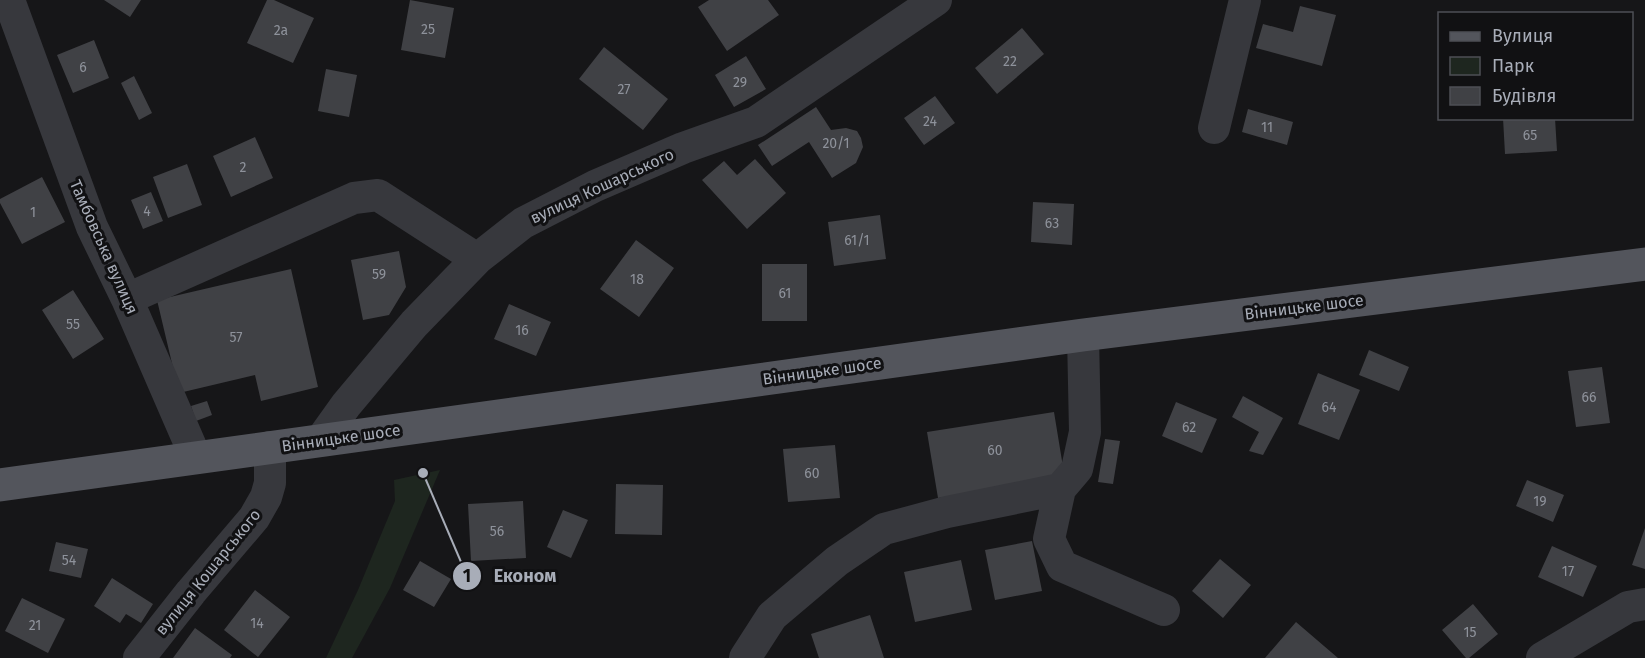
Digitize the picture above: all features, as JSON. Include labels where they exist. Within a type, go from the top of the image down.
[{"type":"main road","name":"Вінницьке шосе","points":[[0,485],[1083,335],[1645,264]]},
{"type":"street","name":"Тамбовська вулиця","points":[[9,0],[92,226],[127,299],[196,458]]},
{"type":"street","name":"вулиця Кошарського","points":[[321,440],[346,405],[414,324],[477,258],[523,223],[596,186],[683,148],[756,122],[936,0]]},
{"type":"street","points":[[1214,128],[1245,0]]},
{"type":"street","points":[[127,299],[354,198],[378,195],[477,258]]},
{"type":"street","points":[[1083,335],[1085,432],[1077,469],[1060,489],[1049,539],[1062,566],[1164,610]]},
{"type":"street","name":"вулиця Кошарського","points":[[139,658],[254,518],[266,497],[270,483],[270,447]]},
{"type":"street","points":[[745,658],[772,616],[837,561],[884,529],[947,512],[1060,489]]},
{"type":"street","points":[[1542,658],[1628,607],[1645,604]]},
{"type":"green space","points":[[440,470],[390,588],[352,658],[326,658],[358,590],[395,501],[394,480]]},
{"type":"building","points":[[104,0],[141,0],[130,17]]},
{"type":"building","points":[[267,0],[274,0],[314,18],[293,63],[247,43]]},
{"type":"building","points":[[410,0],[454,8],[445,58],[401,50]]},
{"type":"building","points":[[709,0],[768,0],[779,15],[727,51],[698,7]]},
{"type":"building","points":[[1300,6],[1336,15],[1322,66],[1256,48],[1263,24],[1293,32]]},
{"type":"building","points":[[1022,28],[1044,54],[997,94],[975,68]]},
{"type":"building","points":[[94,40],[109,78],[73,93],[57,55]]},
{"type":"building","points":[[604,47],[668,99],[643,130],[579,79]]},
{"type":"building","points":[[746,56],[766,89],[734,107],[715,75]]},
{"type":"building","points":[[326,69],[357,75],[349,117],[318,111]]},
{"type":"building","points":[[134,76],[152,113],[139,120],[121,83]]},
{"type":"building","points":[[935,96],[955,123],[924,145],[904,118]]},
{"type":"building","points":[[816,107],[831,130],[846,128],[857,131],[863,147],[856,163],[832,178],[809,142],[772,166],[758,145]]},
{"type":"building","points":[[1248,109],[1293,122],[1287,145],[1242,132]]},
{"type":"building","points":[[1503,120],[1555,120],[1557,151],[1505,154]]},
{"type":"building","points":[[255,137],[273,178],[231,197],[213,156]]},
{"type":"building","points":[[755,159],[786,193],[747,229],[702,180],[724,161],[737,175]]},
{"type":"building","points":[[187,164],[202,205],[168,218],[153,177]]},
{"type":"building","points":[[42,177],[65,222],[22,244],[0,199]]},
{"type":"building","points":[[151,192],[163,221],[143,229],[131,200]]},
{"type":"building","points":[[1033,202],[1074,204],[1072,245],[1031,242]]},
{"type":"building","points":[[880,215],[886,259],[834,266],[828,222]]},
{"type":"building","points":[[636,240],[674,268],[639,317],[600,289]]},
{"type":"building","points":[[399,251],[406,287],[389,315],[363,320],[351,260]]},
{"type":"building","points":[[762,264],[807,264],[807,321],[762,321]]},
{"type":"building","points":[[291,269],[318,387],[261,401],[255,375],[179,393],[157,300]]},
{"type":"building","points":[[73,290],[104,339],[73,359],[42,310]]},
{"type":"building","points":[[509,304],[551,322],[536,356],[494,339]]},
{"type":"building","points":[[1369,350],[1409,367],[1399,391],[1359,375]]},
{"type":"building","points":[[1602,367],[1610,423],[1576,427],[1568,371]]},
{"type":"building","points":[[1318,373],[1360,390],[1339,440],[1298,424]]},
{"type":"building","points":[[1243,396],[1283,418],[1263,455],[1249,451],[1259,432],[1232,417]]},
{"type":"building","points":[[207,401],[212,415],[196,421],[191,406]]},
{"type":"building","points":[[1176,402],[1217,419],[1202,453],[1162,436]]},
{"type":"building","points":[[1054,412],[1063,467],[1053,481],[938,498],[927,432]]},
{"type":"building","points":[[1105,439],[1120,441],[1113,484],[1098,482]]},
{"type":"building","points":[[835,445],[840,498],[788,502],[783,449]]},
{"type":"building","points":[[1527,480],[1564,495],[1553,522],[1516,506]]},
{"type":"building","points":[[616,484],[663,485],[662,535],[615,534]]},
{"type":"building","points":[[523,501],[526,558],[471,561],[468,504]]},
{"type":"building","points":[[563,510],[588,520],[571,558],[547,547]]},
{"type":"building","points":[[1645,528],[1645,569],[1632,565]]},
{"type":"building","points":[[1032,541],[1042,591],[995,600],[985,550]]},
{"type":"building","points":[[56,542],[88,549],[81,578],[49,571]]},
{"type":"building","points":[[1552,546],[1597,566],[1583,597],[1538,577]]},
{"type":"building","points":[[1220,559],[1251,585],[1223,618],[1192,591]]},
{"type":"building","points":[[961,560],[972,610],[915,622],[904,572]]},
{"type":"building","points":[[420,561],[451,579],[434,607],[403,590]]},
{"type":"building","points":[[112,578],[153,604],[141,623],[126,614],[120,623],[94,606]]},
{"type":"building","points":[[255,590],[290,617],[258,657],[224,630]]},
{"type":"building","points":[[22,598],[65,619],[48,653],[5,631]]},
{"type":"building","points":[[1473,604],[1498,634],[1466,658],[1442,630]]},
{"type":"building","points":[[870,615],[884,658],[819,658],[811,634]]},
{"type":"building","points":[[1296,622],[1338,658],[1265,658]]},
{"type":"building","points":[[195,628],[232,655],[230,658],[173,658]]},
{"type":"place","name":"Економ","points":[[423,473]]}]
